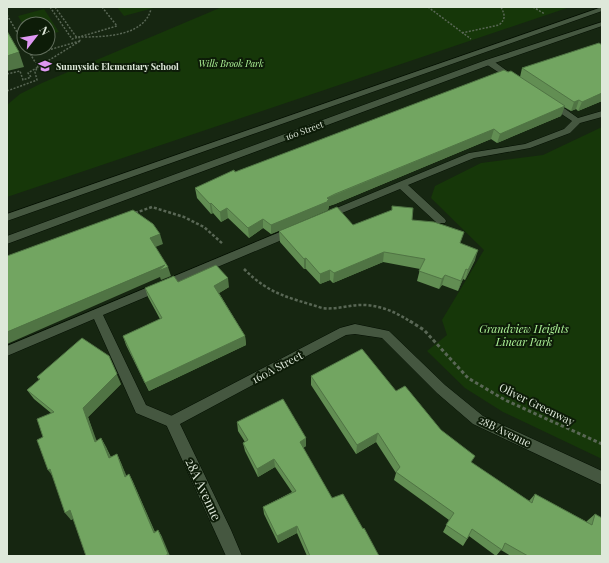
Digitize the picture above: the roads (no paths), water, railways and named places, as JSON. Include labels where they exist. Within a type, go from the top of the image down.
[{"type":"main road","name":"160 Street","points":[[7,218],[602,9]]},
{"type":"main road","name":"160 Street","points":[[7,240],[489,62],[602,24]]},
{"type":"main road","points":[[489,62],[519,82]]},
{"type":"main road","points":[[545,99],[577,121]]},
{"type":"main road","points":[[318,220],[472,155],[527,146],[568,131],[577,121],[602,114]]},
{"type":"main road","points":[[401,184],[441,221]]},
{"type":"main road","points":[[7,351],[304,226]]},
{"type":"main road","points":[[97,314],[141,409],[172,422]]},
{"type":"main road","name":"160A Street","points":[[172,422],[344,331],[355,330],[385,334]]},
{"type":"main road","name":"28B Avenue","points":[[385,334],[440,389],[478,420],[602,478]]},
{"type":"main road","name":"28A Avenue","points":[[172,422],[226,535],[234,556]]},
{"type":"place","name":"Sunnyside Elementary School","points":[[45,66]]},
{"type":"park label","name":"Wills Brook Park","points":[[231,63]]},
{"type":"park label","name":"Grandview Heights Linear Park","points":[[524,334]]}]
